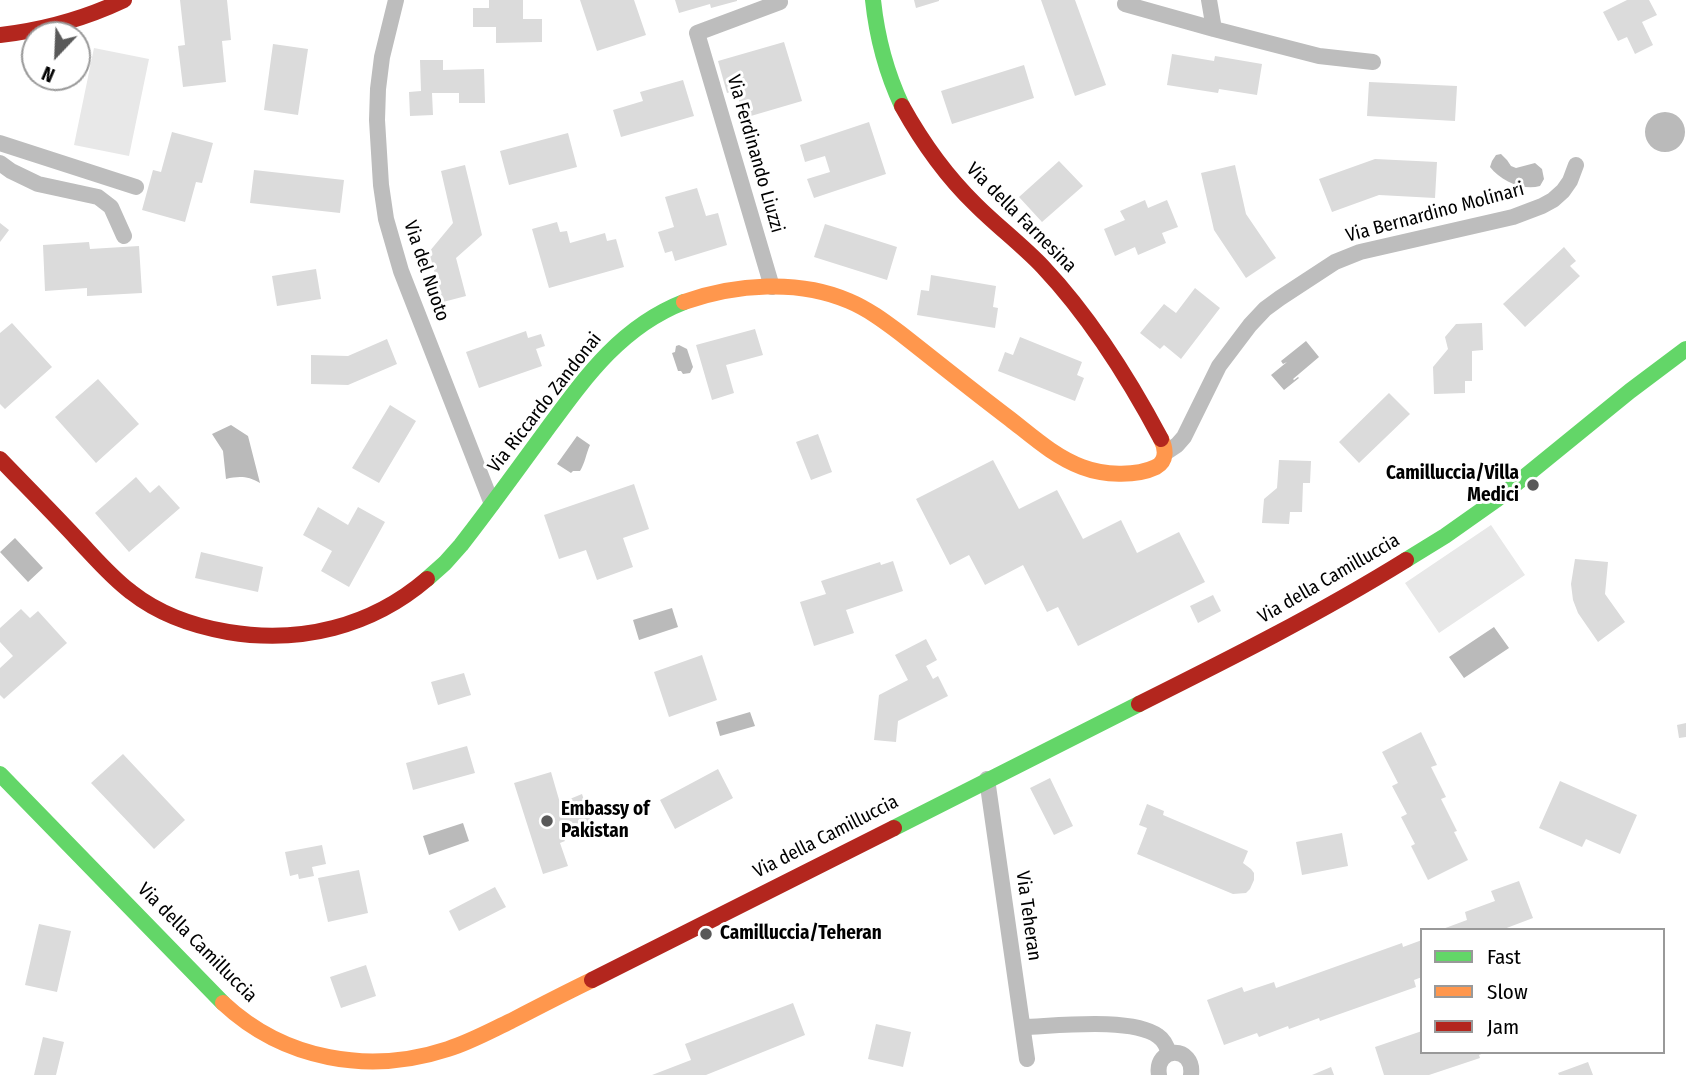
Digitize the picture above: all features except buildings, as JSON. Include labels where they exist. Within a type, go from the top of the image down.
[{"type":"street","points":[[0,35],[71,22],[124,0]]},
{"type":"street","name":"Via del Nuoto","points":[[396,0],[382,57],[378,89],[380,174],[386,219],[401,271],[492,505]]},
{"type":"street","name":"Via della Farnesina","points":[[873,0],[886,67],[920,136],[958,186],[1042,266],[1095,330],[1117,362],[1162,440],[1165,453]]},
{"type":"street","points":[[1209,0],[1214,29]]},
{"type":"street","name":"Via Ferdinando Liuzzi","points":[[772,287],[697,33],[780,2]]},
{"type":"street","points":[[1125,4],[1319,56],[1373,62]]},
{"type":"street","points":[[0,143],[136,187]]},
{"type":"street","points":[[0,163],[38,184],[99,197],[111,206],[124,236]]},
{"type":"street","name":"Via Bernardino Molinari","points":[[1165,453],[1184,438],[1219,366],[1230,351],[1265,309],[1280,298],[1335,262],[1360,252],[1513,217],[1542,206],[1563,191],[1576,165]]},
{"type":"street","name":"Via Riccardo Zandonai","points":[[0,459],[114,579],[141,600],[203,627],[259,636],[313,635],[356,622],[391,606],[418,587],[440,568],[463,542],[551,423],[614,346],[638,326],[666,310],[695,298],[736,289],[772,287],[818,291],[871,312],[1055,454],[1081,468],[1113,474],[1139,470],[1160,464],[1165,453]]},
{"type":"street","name":"Via della Camilluccia","points":[[0,774],[225,1005],[267,1035],[313,1055],[361,1061],[429,1055],[460,1045],[1277,634],[1381,576],[1496,500],[1686,349]]},
{"type":"street","name":"Via Teheran","points":[[987,779],[1027,1059]]},
{"type":"street","points":[[1023,1027],[1136,1027],[1159,1036],[1170,1054]]},
{"type":"street","points":[[1159,1075],[1161,1060],[1175,1053],[1186,1057],[1192,1067],[1191,1075]]},
{"type":"shaded area","points":[[94,48],[149,59],[129,156],[74,145],[85,91],[91,91]]},
{"type":"shaded area","points":[[1665,112],[1673,113],[1679,118],[1684,124],[1684,140],[1679,146],[1673,151],[1665,152],[1657,151],[1651,146],[1646,140],[1645,132],[1646,124],[1651,118],[1657,113]]},
{"type":"shaded area","points":[[1501,154],[1516,168],[1535,163],[1542,169],[1544,179],[1540,186],[1520,186],[1500,177],[1490,167],[1496,155]]},
{"type":"shaded area","points":[[1306,341],[1319,357],[1284,390],[1271,375],[1287,362],[1283,364],[1281,361]]},
{"type":"shaded area","points":[[679,345],[687,349],[693,367],[690,373],[683,374],[678,371],[672,353]]},
{"type":"shaded area","points":[[231,425],[248,436],[260,483],[243,477],[226,479],[223,451],[212,434]]},
{"type":"shaded area","points":[[577,436],[590,445],[580,471],[571,473],[557,464]]},
{"type":"shaded area","points":[[1491,525],[1525,575],[1439,633],[1405,583]]},
{"type":"shaded area","points":[[15,538],[43,568],[28,582],[0,552]]},
{"type":"shaded area","points":[[672,608],[678,627],[639,640],[633,620]]},
{"type":"shaded area","points":[[1494,627],[1509,648],[1464,678],[1449,657]]},
{"type":"shaded area","points":[[750,712],[755,726],[720,736],[716,722]]},
{"type":"shaded area","points":[[463,823],[469,841],[429,855],[423,836]]},
{"type":"traffic: fast","points":[[873,0],[883,55],[902,106]]},
{"type":"traffic: fast","points":[[427,579],[461,545],[589,374],[622,340],[641,325],[684,302]]},
{"type":"traffic: fast","points":[[1406,560],[1496,500],[1686,349]]},
{"type":"traffic: fast","points":[[894,828],[1139,704]]},
{"type":"traffic: fast","points":[[0,774],[223,1003]]},
{"type":"traffic: slow","points":[[684,302],[724,291],[767,286],[809,289],[849,301],[894,329],[1044,446],[1072,463],[1090,470],[1129,474],[1156,467],[1162,462],[1164,454],[1161,439]]},
{"type":"traffic: slow","points":[[223,1003],[273,1038],[300,1049],[358,1061],[388,1061],[418,1057],[464,1043],[592,980]]},
{"type":"traffic: jam","points":[[0,35],[64,23],[124,0]]},
{"type":"traffic: jam","points":[[902,106],[926,145],[965,194],[1043,267],[1093,327],[1161,439]]},
{"type":"traffic: jam","points":[[0,459],[124,586],[165,613],[202,626],[228,632],[282,636],[334,628],[382,609],[427,579]]},
{"type":"traffic: jam","points":[[1139,704],[1307,617],[1406,560]]},
{"type":"traffic: jam","points":[[592,980],[894,828]]},
{"type":"place","name":"Camilluccia/Villa Medici","points":[[1533,485]]},
{"type":"place","name":"Embassy of Pakistan","points":[[547,821]]},
{"type":"place","name":"Camilluccia/Teheran","points":[[706,934]]}]
